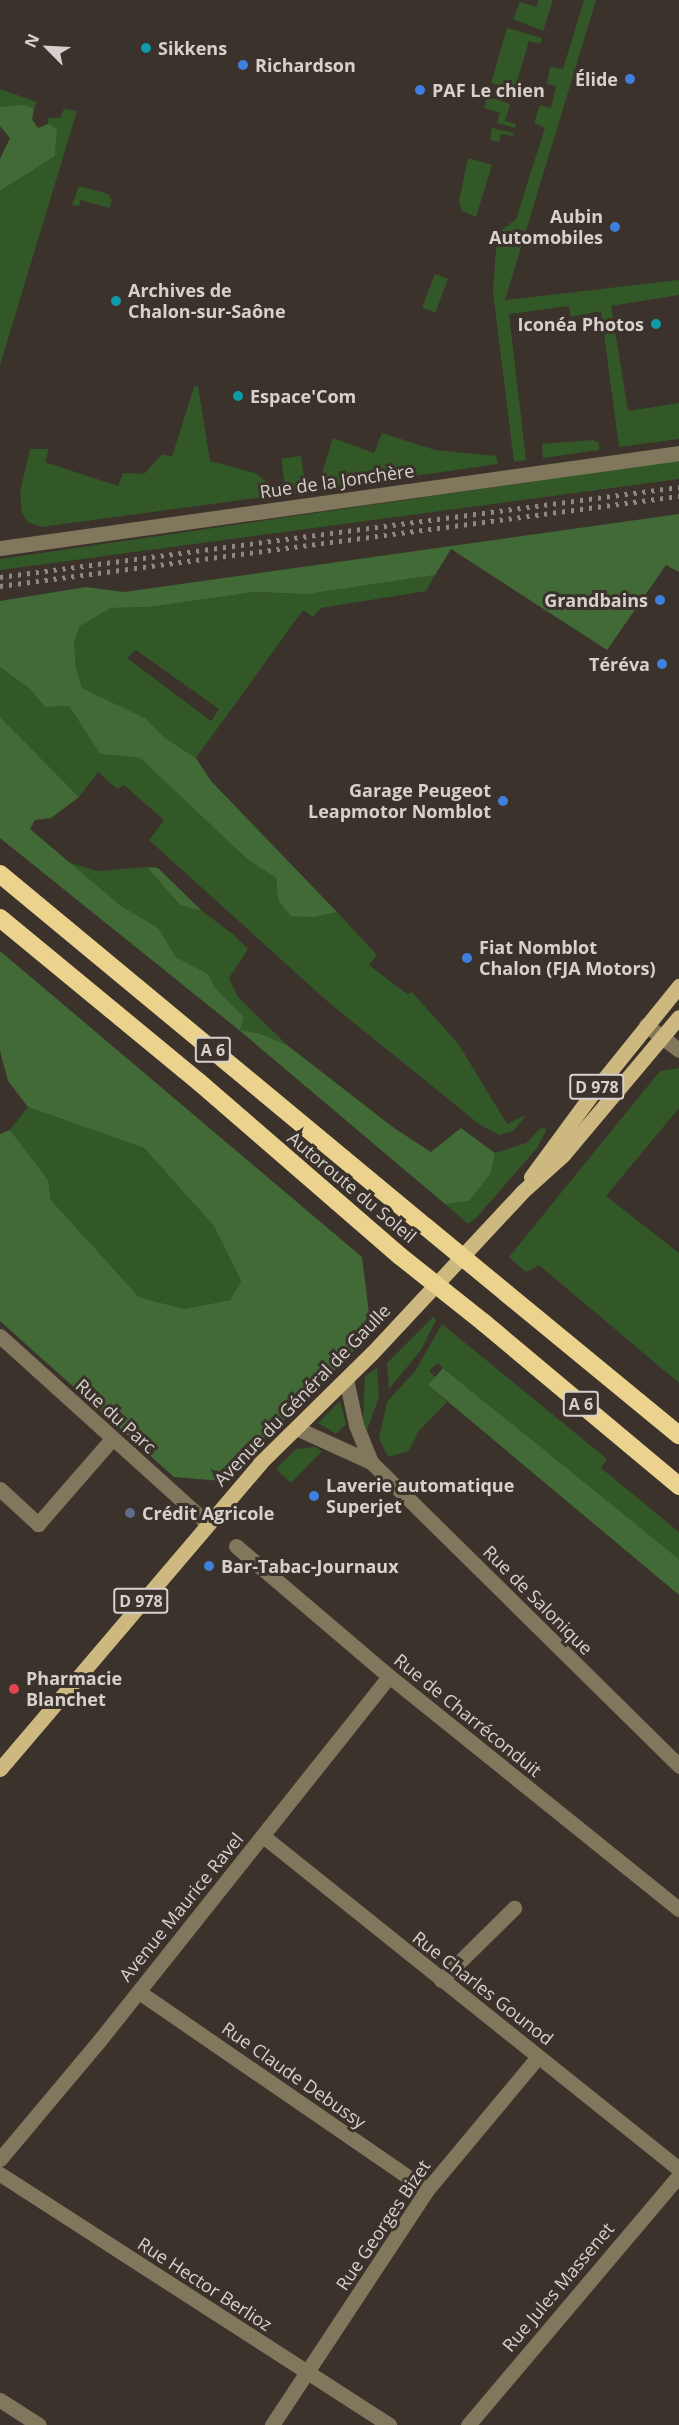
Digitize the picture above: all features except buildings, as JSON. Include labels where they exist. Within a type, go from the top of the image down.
[{"type":"highway","name":"Autoroute du Soleil","points":[[0,874],[679,1435]]},
{"type":"highway","name":"Autoroute du Soleil","points":[[0,918],[400,1256],[483,1322],[679,1486]]},
{"type":"main road","name":"D 978","points":[[522,1192],[548,1151],[679,986]]},
{"type":"main road","name":"D 978","points":[[522,1192],[563,1155],[679,1017]]},
{"type":"main road","name":"Avenue du Général de Gaulle","points":[[0,1769],[207,1523],[522,1192]]},
{"type":"street","name":"Rue de la Jonchère","points":[[0,548],[679,453]]},
{"type":"street","points":[[658,1012],[679,1012]]},
{"type":"street","points":[[646,1025],[660,1038],[679,1050]]},
{"type":"street","name":"Rue du Parc","points":[[0,1336],[207,1523]]},
{"type":"street","name":"Rue de Salonique","points":[[346,1379],[356,1425],[370,1462]]},
{"type":"street","points":[[335,1445],[356,1425]]},
{"type":"street","name":"Rue de Salonique","points":[[296,1428],[370,1462],[679,1766]]},
{"type":"street","points":[[0,1489],[38,1524],[112,1439]]},
{"type":"street","name":"Rue de Charréconduit","points":[[236,1546],[389,1676],[679,1909]]},
{"type":"street","name":"Avenue Maurice Ravel","points":[[0,2159],[139,1992],[389,1676]]},
{"type":"street","name":"Rue Charles Gounod","points":[[263,1836],[679,2169]]},
{"type":"street","points":[[441,1980],[514,1908]]},
{"type":"street","name":"Rue Claude Debussy","points":[[139,1992],[426,2190]]},
{"type":"street","name":"Rue Georges Bizet","points":[[272,2425],[426,2190],[538,2057]]},
{"type":"street","name":"Rue Hector Berlioz","points":[[0,2174],[389,2425]]},
{"type":"street","name":"Rue Jules Massenet","points":[[468,2425],[679,2175]]},
{"type":"street","points":[[0,2400],[39,2425]]},
{"type":"green space","points":[[538,0],[553,0],[543,31],[513,19],[520,2],[537,7]]},
{"type":"green space","points":[[584,0],[596,0],[505,300],[679,280],[679,295],[611,306],[628,411],[679,403],[679,439],[619,447],[601,311],[571,317],[569,306],[509,314],[526,460],[514,462],[493,293],[497,234],[516,219],[545,128],[534,123],[540,105],[551,108],[556,86],[547,84],[550,67],[563,69]]},
{"type":"green space","points":[[507,28],[542,38],[540,44],[529,41],[514,91],[491,83]]},
{"type":"green space","points":[[0,89],[37,102],[34,109],[0,107]]},
{"type":"green space","points":[[487,96],[510,104],[505,121],[516,124],[515,128],[497,123],[500,113],[484,108]]},
{"type":"green space","points":[[25,105],[34,109],[32,119],[38,128],[48,124],[57,129],[55,156],[0,191],[0,159],[10,138],[0,126],[0,107]]},
{"type":"green space","points":[[64,109],[77,111],[0,365],[0,191],[55,156],[57,130],[48,124],[48,118],[60,118]]},
{"type":"green space","points":[[492,128],[514,133],[513,136],[501,134],[499,142],[490,140]]},
{"type":"green space","points":[[468,158],[492,165],[476,217],[462,211],[459,201]]},
{"type":"green space","points":[[79,186],[108,194],[112,200],[109,208],[81,200],[79,206],[72,205]]},
{"type":"green space","points":[[435,274],[448,279],[435,313],[422,308]]},
{"type":"green space","points":[[198,386],[210,461],[255,473],[267,482],[271,496],[41,527],[28,522],[22,513],[20,492],[30,449],[49,449],[45,462],[118,486],[123,473],[144,474],[162,454],[172,457],[194,387]]},
{"type":"green space","points":[[382,433],[435,450],[496,456],[498,464],[323,489],[323,470],[333,438],[374,453]]},
{"type":"green space","points":[[593,440],[599,443],[599,450],[543,458],[542,444]]},
{"type":"green space","points":[[301,456],[306,492],[286,494],[281,459]]},
{"type":"green space","points":[[679,460],[679,479],[0,570],[0,559]]},
{"type":"green space","points":[[679,514],[679,572],[666,565],[607,650],[451,549],[435,575],[307,594],[255,592],[149,607],[111,608],[80,626],[74,642],[76,668],[82,688],[145,718],[165,738],[196,758],[211,781],[337,912],[315,917],[291,916],[278,900],[276,878],[248,860],[140,758],[100,754],[69,706],[45,707],[30,689],[0,667],[0,601],[86,587],[124,592]]},
{"type":"green space","points":[[435,575],[426,591],[321,608],[313,617],[303,610],[196,758],[165,738],[145,718],[82,688],[76,668],[74,642],[80,626],[111,608],[149,607],[255,592],[307,594]],"holes":[[[136,650],[219,709],[211,721],[127,658]]]},
{"type":"green space","points":[[0,667],[30,689],[45,707],[69,706],[100,754],[140,758],[248,860],[276,878],[278,900],[315,917],[337,912],[377,955],[369,965],[407,994],[412,992],[459,1045],[507,1124],[526,1115],[513,1131],[499,1135],[479,1124],[327,1001],[149,840],[164,820],[124,785],[117,789],[98,772],[79,797],[0,717]]},
{"type":"green space","points":[[0,717],[79,797],[51,818],[35,820],[30,829],[121,906],[158,928],[176,957],[208,974],[215,988],[244,1017],[240,1030],[258,1033],[287,1045],[394,1128],[431,1152],[461,1128],[495,1153],[491,1173],[469,1201],[445,1204],[239,1030],[0,838]]},
{"type":"green space","points":[[67,862],[98,871],[147,867],[180,905],[202,911],[234,935],[248,949],[229,978],[238,997],[287,1045],[258,1033],[239,1030],[244,1017],[215,988],[208,974],[176,957],[157,928],[121,907]]},
{"type":"green space","points":[[147,867],[158,868],[202,911],[180,905]]},
{"type":"green space","points":[[0,951],[362,1257],[369,1313],[352,1353],[222,1481],[174,1477],[0,1321],[0,1134],[10,1130],[48,1180],[51,1200],[139,1297],[184,1309],[230,1300],[241,1281],[214,1226],[144,1148],[28,1107],[8,1081],[0,1051]]},
{"type":"green space","points":[[679,1068],[679,1108],[606,1196],[679,1253],[679,1383],[539,1265],[526,1272],[509,1257],[660,1071]]},
{"type":"green space","points":[[28,1107],[144,1148],[214,1226],[241,1281],[230,1300],[184,1309],[139,1297],[51,1200],[48,1180],[10,1130]]},
{"type":"green space","points":[[541,1128],[547,1129],[537,1148],[476,1218],[468,1224],[445,1204],[468,1201],[491,1173],[495,1153],[526,1143]]},
{"type":"green space","points":[[433,1317],[436,1320],[421,1350],[389,1389],[387,1363]]},
{"type":"green space","points":[[442,1324],[607,1459],[601,1468],[679,1532],[679,1559],[437,1363],[429,1371],[435,1377],[428,1385],[447,1402],[418,1432],[409,1451],[388,1457],[379,1438],[387,1402],[416,1370]]},
{"type":"green space","points":[[377,1368],[379,1397],[367,1430],[363,1422],[365,1376]]},
{"type":"green space","points":[[443,1368],[679,1559],[679,1595],[428,1385]]},
{"type":"green space","points":[[340,1401],[346,1424],[336,1434],[318,1423]]},
{"type":"green space","points":[[315,1447],[322,1451],[291,1483],[276,1469],[296,1449]]},
{"type":"railway","points":[[0,577],[679,487]]},
{"type":"railway","points":[[0,586],[679,496]]},
{"type":"place","name":"Sikkens","points":[[146,48]]},
{"type":"place","name":"Richardson","points":[[243,65]]},
{"type":"place","name":"Élide","points":[[630,79]]},
{"type":"place","name":"PAF Le chien","points":[[420,90]]},
{"type":"place","name":"Aubin Automobiles","points":[[615,227]]},
{"type":"place","name":"Archives de Chalon-sur-Saône","points":[[116,301]]},
{"type":"place","name":"Iconéa Photos","points":[[656,324]]},
{"type":"place","name":"Espace'Com","points":[[238,396]]},
{"type":"place","name":"Grandbains","points":[[660,600]]},
{"type":"place","name":"Téréva","points":[[662,664]]},
{"type":"place","name":"Garage Peugeot Leapmotor Nomblot","points":[[503,801]]},
{"type":"place","name":"Fiat Nomblot Chalon (FJA Motors)","points":[[467,958]]},
{"type":"place","name":"Laverie automatique Superjet","points":[[314,1496]]},
{"type":"place","name":"Crédit Agricole","points":[[130,1513]]},
{"type":"place","name":"Bar-Tabac-Journaux","points":[[209,1566]]},
{"type":"place","name":"Pharmacie Blanchet","points":[[14,1689]]}]
